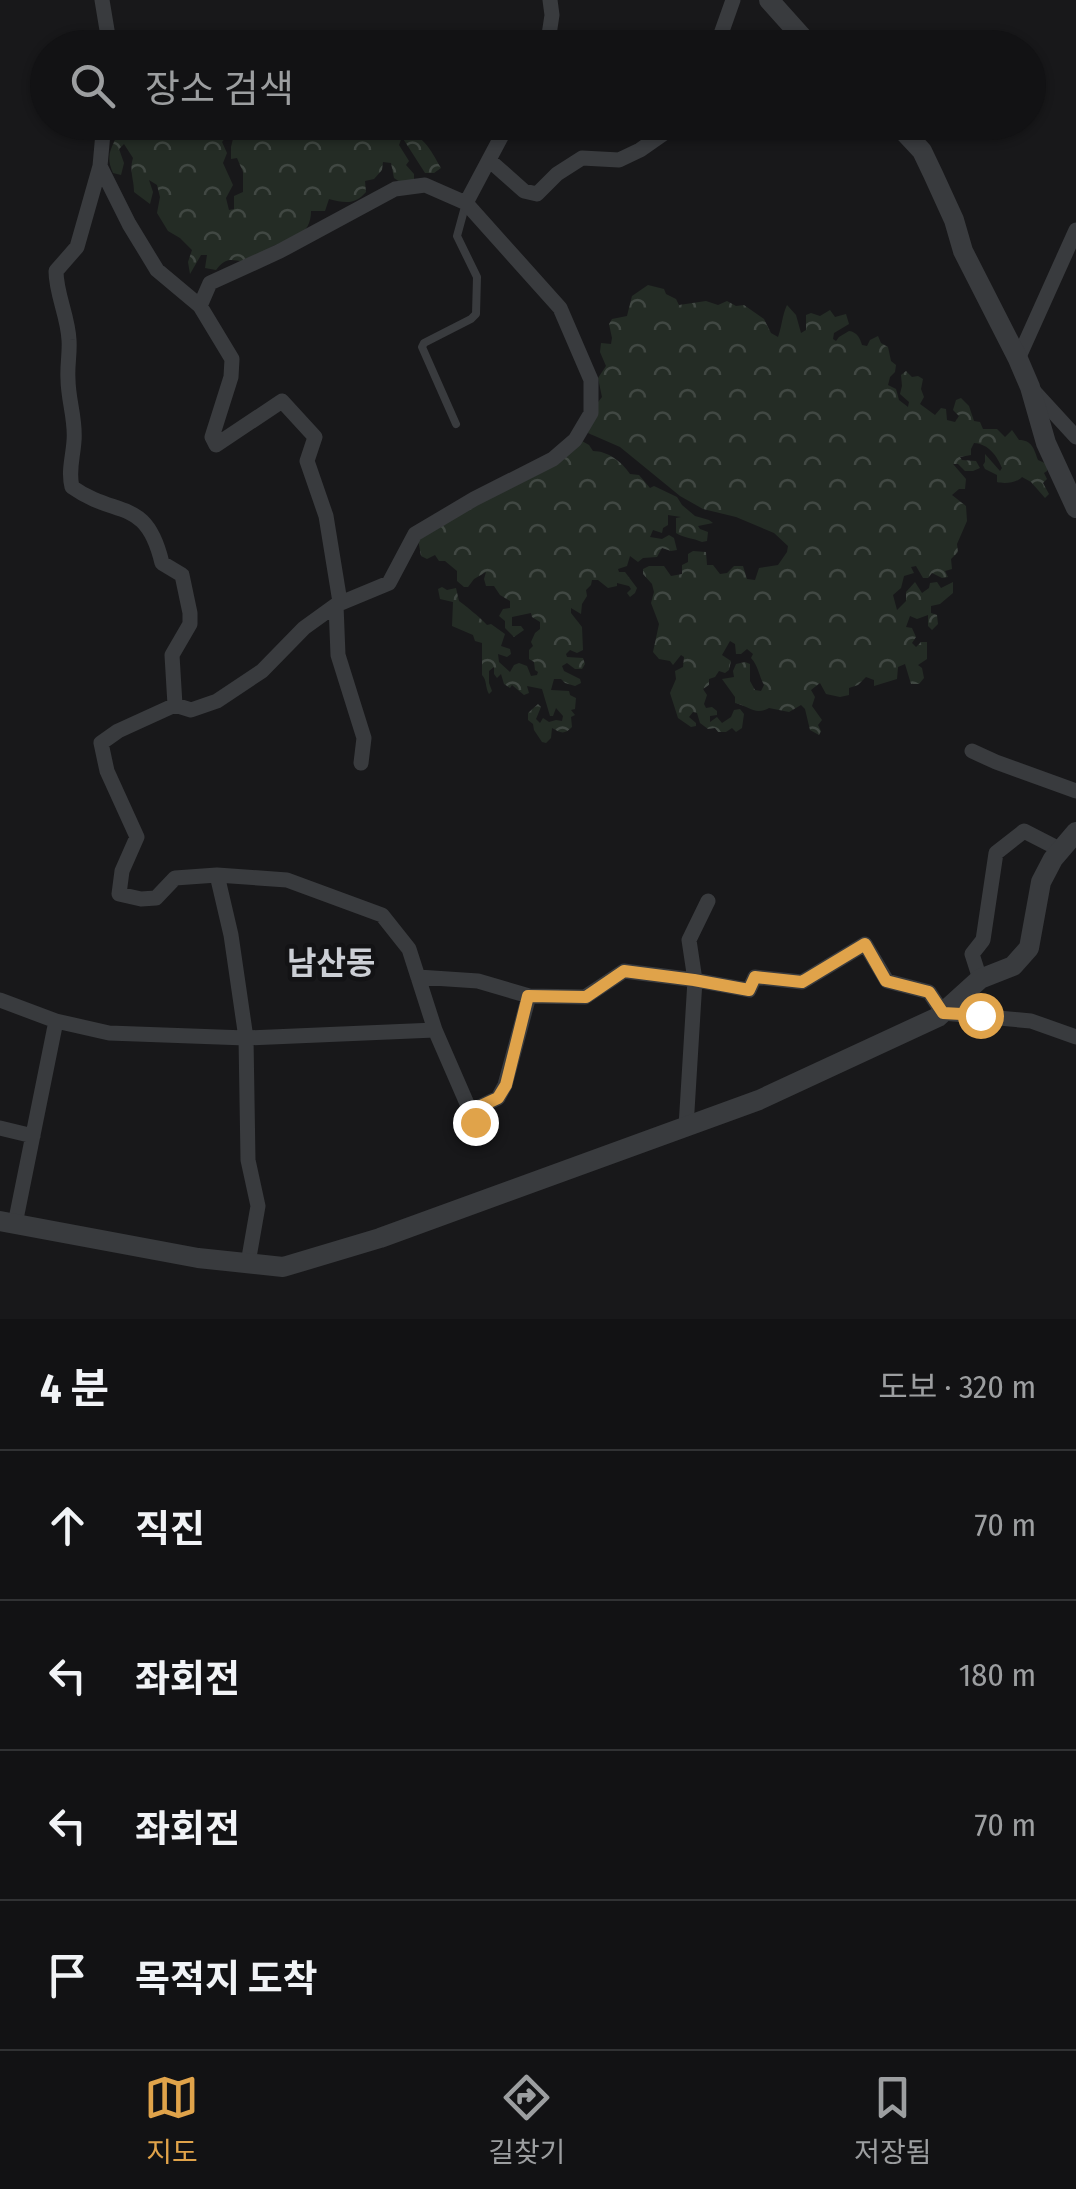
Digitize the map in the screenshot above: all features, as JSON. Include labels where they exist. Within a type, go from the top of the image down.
[{"type":"street","points":[[102,0],[107,30]]},
{"type":"street","points":[[550,0],[550,30]]},
{"type":"street","points":[[722,30],[733,0]]},
{"type":"street","points":[[769,0],[796,30]]},
{"type":"street","points":[[102,140],[100,166],[77,247],[56,271],[69,340],[68,381],[74,418],[69,475],[72,487],[86,497],[139,516],[158,544],[162,563],[182,574],[190,624],[172,655],[174,705]]},
{"type":"street","points":[[466,202],[500,140]]},
{"type":"street","points":[[489,160],[524,191],[537,194],[557,174],[582,158],[619,160],[654,140]]},
{"type":"street","points":[[912,140],[922,151],[954,220],[963,251],[1018,360],[1046,443],[1076,508]]},
{"type":"street","points":[[100,166],[157,270],[200,306],[232,359],[212,436],[216,445],[282,401],[315,437],[307,460],[326,516],[340,602],[304,628],[262,671],[218,702],[191,710],[174,705],[101,743],[107,770],[137,837],[122,871],[120,894],[156,898],[175,878],[218,875],[287,880],[382,915],[409,949],[435,1030],[473,1117],[498,1098],[506,1085],[528,996]]},
{"type":"street","points":[[200,306],[210,283],[280,251],[395,189],[425,185],[466,202],[560,308],[591,380],[591,413],[575,440],[553,458],[415,534],[389,583],[336,605]]},
{"type":"street","points":[[1018,360],[1076,230]]},
{"type":"street","points":[[1030,387],[1076,437]]},
{"type":"street","points":[[336,605],[338,655],[364,738],[362,763]]},
{"type":"street","points":[[972,751],[1076,791]]},
{"type":"street","points":[[980,979],[972,954],[983,940],[996,853],[1024,831],[1062,850]]},
{"type":"street","points":[[56,1021],[33,1136],[8,1222],[198,1258],[283,1266],[380,1238],[760,1100],[938,1017],[980,979],[1013,966],[1028,948],[1041,882],[1053,859],[1076,832]]},
{"type":"street","points":[[218,875],[246,1038],[248,1160],[258,1206],[248,1263]]},
{"type":"street","points":[[686,1126],[694,980],[689,940],[708,901]]},
{"type":"street","points":[[418,977],[478,981],[528,996],[586,997],[624,971],[749,990],[755,977],[802,982],[865,944],[886,981],[929,992],[943,1013]]},
{"type":"street","points":[[0,1000],[56,1021],[109,1033],[246,1038],[435,1030]]},
{"type":"street","points":[[943,1013],[1030,1021],[1076,1036]]},
{"type":"street","points":[[0,1128],[33,1136]]},
{"type":"lane","points":[[456,424],[422,347],[476,314],[478,277],[457,236],[466,202]]},
{"type":"green space","points":[[115,140],[224,140],[227,153],[223,163],[233,185],[226,198],[229,210],[234,209],[234,196],[243,192],[243,172],[237,158],[231,159],[233,140],[401,140],[399,145],[414,180],[400,182],[394,178],[391,163],[383,162],[374,179],[365,181],[366,192],[362,196],[349,202],[329,199],[325,211],[311,211],[308,226],[299,235],[252,259],[225,261],[216,270],[205,268],[207,255],[201,255],[190,274],[192,250],[168,231],[157,213],[157,185],[149,180],[153,192],[150,204],[134,192],[133,158],[124,144],[119,149],[124,163],[121,175],[113,173],[110,152]]},
{"type":"green space","points":[[404,140],[421,140],[433,154],[441,168],[425,173]]},
{"type":"green space","points":[[648,285],[664,289],[679,305],[706,301],[718,305],[727,301],[744,305],[764,319],[771,333],[778,337],[787,305],[796,315],[801,333],[806,330],[806,315],[820,316],[830,310],[835,317],[846,314],[849,324],[834,333],[833,339],[836,341],[849,331],[867,346],[878,336],[896,365],[888,385],[896,389],[899,400],[908,407],[909,402],[900,394],[901,375],[906,371],[923,379],[924,397],[920,404],[935,415],[941,408],[946,409],[947,420],[955,422],[959,416],[953,410],[956,400],[961,398],[983,429],[997,429],[1005,437],[1012,430],[1019,440],[1032,446],[1038,460],[1047,464],[1047,479],[1043,483],[1049,494],[1045,498],[1022,477],[997,482],[997,475],[983,465],[985,454],[1000,471],[1002,468],[992,451],[979,444],[974,443],[971,455],[960,457],[976,461],[980,468],[965,471],[953,464],[966,479],[965,489],[952,495],[966,506],[967,521],[957,544],[958,552],[951,559],[952,569],[945,571],[948,577],[932,573],[923,578],[916,566],[911,567],[914,573],[904,576],[901,588],[893,595],[897,610],[915,582],[922,593],[930,583],[937,582],[941,588],[953,582],[953,593],[931,606],[938,624],[932,630],[928,615],[917,619],[910,616],[906,627],[912,628],[916,637],[912,643],[916,647],[927,642],[927,659],[918,665],[924,678],[919,684],[911,684],[905,664],[898,667],[897,679],[874,686],[874,680],[866,677],[849,688],[849,695],[826,694],[820,683],[811,690],[815,697],[812,706],[822,720],[819,735],[810,730],[801,705],[789,712],[769,708],[756,711],[735,703],[722,679],[734,677],[736,664],[750,664],[750,681],[755,690],[761,691],[764,685],[751,658],[753,654],[747,649],[736,654],[735,644],[730,641],[722,655],[731,661],[729,670],[719,671],[709,679],[709,685],[703,689],[707,695],[704,704],[717,711],[717,715],[710,716],[710,722],[717,717],[722,723],[740,709],[744,714],[742,728],[736,732],[732,728],[726,732],[708,729],[693,712],[689,717],[696,726],[678,718],[670,693],[675,671],[683,667],[684,657],[681,655],[673,665],[653,652],[659,624],[651,603],[652,584],[643,569],[664,566],[671,576],[682,574],[688,554],[706,552],[707,565],[713,565],[720,574],[743,566],[747,579],[755,580],[759,568],[778,565],[788,546],[774,533],[703,509],[680,496],[620,447],[588,433],[595,406],[602,397],[598,378],[606,366],[601,343],[611,344],[612,319],[627,316],[632,296]]},
{"type":"green space","points":[[582,441],[593,451],[614,458],[630,474],[639,475],[650,488],[654,486],[677,497],[695,516],[713,523],[698,526],[708,532],[707,541],[702,542],[676,533],[676,518],[681,517],[668,515],[668,525],[662,533],[653,530],[650,537],[662,539],[669,535],[677,550],[662,548],[657,557],[638,562],[630,556],[627,566],[618,569],[637,588],[630,597],[629,586],[617,583],[608,588],[592,580],[581,614],[571,608],[582,627],[583,650],[566,654],[583,658],[585,664],[582,669],[567,663],[562,666],[581,683],[575,686],[554,679],[551,690],[569,691],[576,698],[575,709],[571,710],[575,715],[571,717],[572,727],[562,732],[552,728],[546,743],[528,720],[528,713],[538,704],[541,707],[536,719],[540,723],[543,718],[549,722],[562,721],[563,716],[556,708],[550,716],[542,689],[527,686],[529,693],[524,695],[504,684],[501,674],[497,678],[494,667],[489,671],[489,694],[482,675],[482,643],[452,626],[453,602],[440,599],[438,589],[456,588],[459,601],[487,625],[505,634],[501,646],[510,649],[511,654],[498,654],[499,662],[510,672],[519,663],[527,666],[531,676],[537,675],[529,650],[540,622],[531,613],[512,617],[512,626],[524,630],[514,637],[499,616],[503,609],[510,608],[510,601],[494,586],[486,586],[486,572],[464,587],[457,581],[457,571],[445,561],[439,561],[435,555],[427,559],[421,556],[418,539]]},
{"type":"district","name":"남산동","points":[[331,963]]},
{"type":"route","points":[[475,1122],[470,1111],[498,1098],[506,1085],[528,996],[586,997],[624,971],[749,990],[755,977],[802,982],[865,944],[886,981],[929,992],[943,1013],[980,1015]]}]
